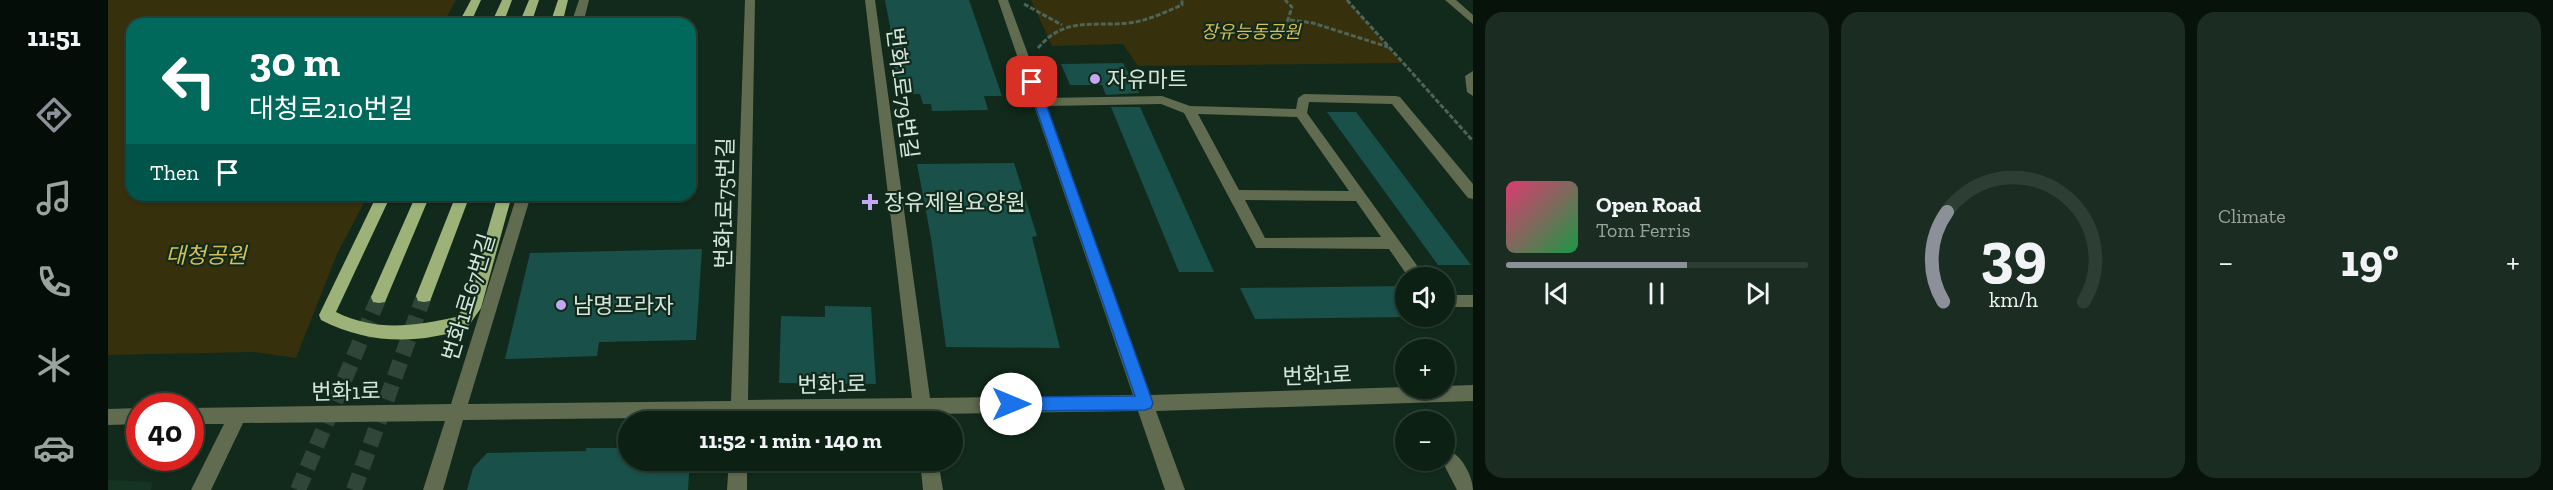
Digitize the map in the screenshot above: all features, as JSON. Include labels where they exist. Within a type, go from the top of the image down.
[{"type":"main road","points":[[467,18],[476,0]]},
{"type":"main road","points":[[499,18],[507,0]]},
{"type":"main road","points":[[527,18],[534,0]]},
{"type":"main road","points":[[558,18],[563,0]]},
{"type":"main road","points":[[381,201],[327,315],[345,326],[382,336],[461,323],[473,308],[503,201]]},
{"type":"main road","points":[[379,297],[420,201]]},
{"type":"main road","points":[[424,296],[461,201]]},
{"type":"street","points":[[579,18],[584,0]]},
{"type":"street","name":"번화1로75번길","points":[[739,411],[750,0]]},
{"type":"street","name":"번화1로79번길","points":[[870,0],[922,411]]},
{"type":"street","points":[[1004,0],[1175,490]]},
{"type":"street","points":[[1450,0],[1473,21]]},
{"type":"street","points":[[1473,75],[1471,76],[1473,92]]},
{"type":"street","points":[[1410,267],[1301,112],[1304,98],[1396,100],[1473,194]]},
{"type":"street","points":[[1040,102],[1162,100],[1189,110],[1301,112]]},
{"type":"street","points":[[1189,110],[1261,244],[1394,243]]},
{"type":"street","points":[[1235,195],[1360,196]]},
{"type":"street","name":"번화1로67번길","points":[[433,490],[522,201]]},
{"type":"street","points":[[1455,301],[1473,301]]},
{"type":"street","name":"번화1로","points":[[963,411],[1473,393]]},
{"type":"street","name":"번화1로","points":[[204,416],[456,412],[618,413]]},
{"type":"street","points":[[201,490],[238,415]]},
{"type":"street","points":[[108,417],[126,416]]},
{"type":"street","points":[[1455,468],[1467,490]]},
{"type":"street","points":[[737,490],[738,471]]},
{"type":"street","points":[[930,471],[933,490]]},
{"type":"path","points":[[1038,48],[1047,35],[1063,25],[1131,22],[1182,5],[1182,0]]},
{"type":"path","points":[[1283,34],[1290,20],[1292,7],[1285,0]]},
{"type":"path","points":[[1347,0],[1473,141]]},
{"type":"path","points":[[1020,2],[1063,25]]},
{"type":"path","points":[[1290,20],[1313,23],[1389,48]]},
{"type":"shaded area","points":[[108,480],[152,482],[151,490],[108,490]]},
{"type":"green space","name":"대청공원","points":[[108,0],[456,0],[446,18],[126,18],[126,201],[365,201],[337,254],[296,358],[254,352],[108,355]]},
{"type":"green space","name":"장유능동공원","points":[[1031,0],[1347,0],[1402,63],[1138,66],[1123,44],[1052,46]]},
{"type":"building","points":[[885,0],[969,0],[1002,96],[984,96],[988,110],[932,111],[931,104],[923,104],[920,94],[899,94],[892,53],[895,53]]},
{"type":"building","name":"자유마트","points":[[1123,63],[1139,93],[1106,95],[1102,85],[1070,85],[1061,64]]},
{"type":"building","points":[[1111,107],[1140,107],[1214,272],[1179,272]]},
{"type":"building","points":[[1327,112],[1356,112],[1471,265],[1438,265]]},
{"type":"building","points":[[1014,163],[1037,236],[1032,237],[1060,348],[946,347],[931,238],[917,164]]},
{"type":"building","points":[[702,249],[696,340],[599,342],[597,356],[505,359],[530,253]]},
{"type":"building","points":[[1395,286],[1395,317],[1255,319],[1240,288]]},
{"type":"building","points":[[825,306],[871,307],[876,384],[779,383],[781,316],[825,317]]},
{"type":"building","points":[[586,448],[618,448],[618,471],[689,471],[688,490],[467,490],[473,468],[487,453],[586,451]]},
{"type":"tunnel","points":[[354,490],[424,296]]},
{"type":"tunnel","points":[[298,490],[379,297]]},
{"type":"place","name":"자유마트","points":[[1095,79]]},
{"type":"place","name":"장유제일요양원","points":[[870,202]]},
{"type":"place","name":"남명프라자","points":[[561,305]]},
{"type":"route","points":[[1011,404],[1145,403],[1032,82]]}]
